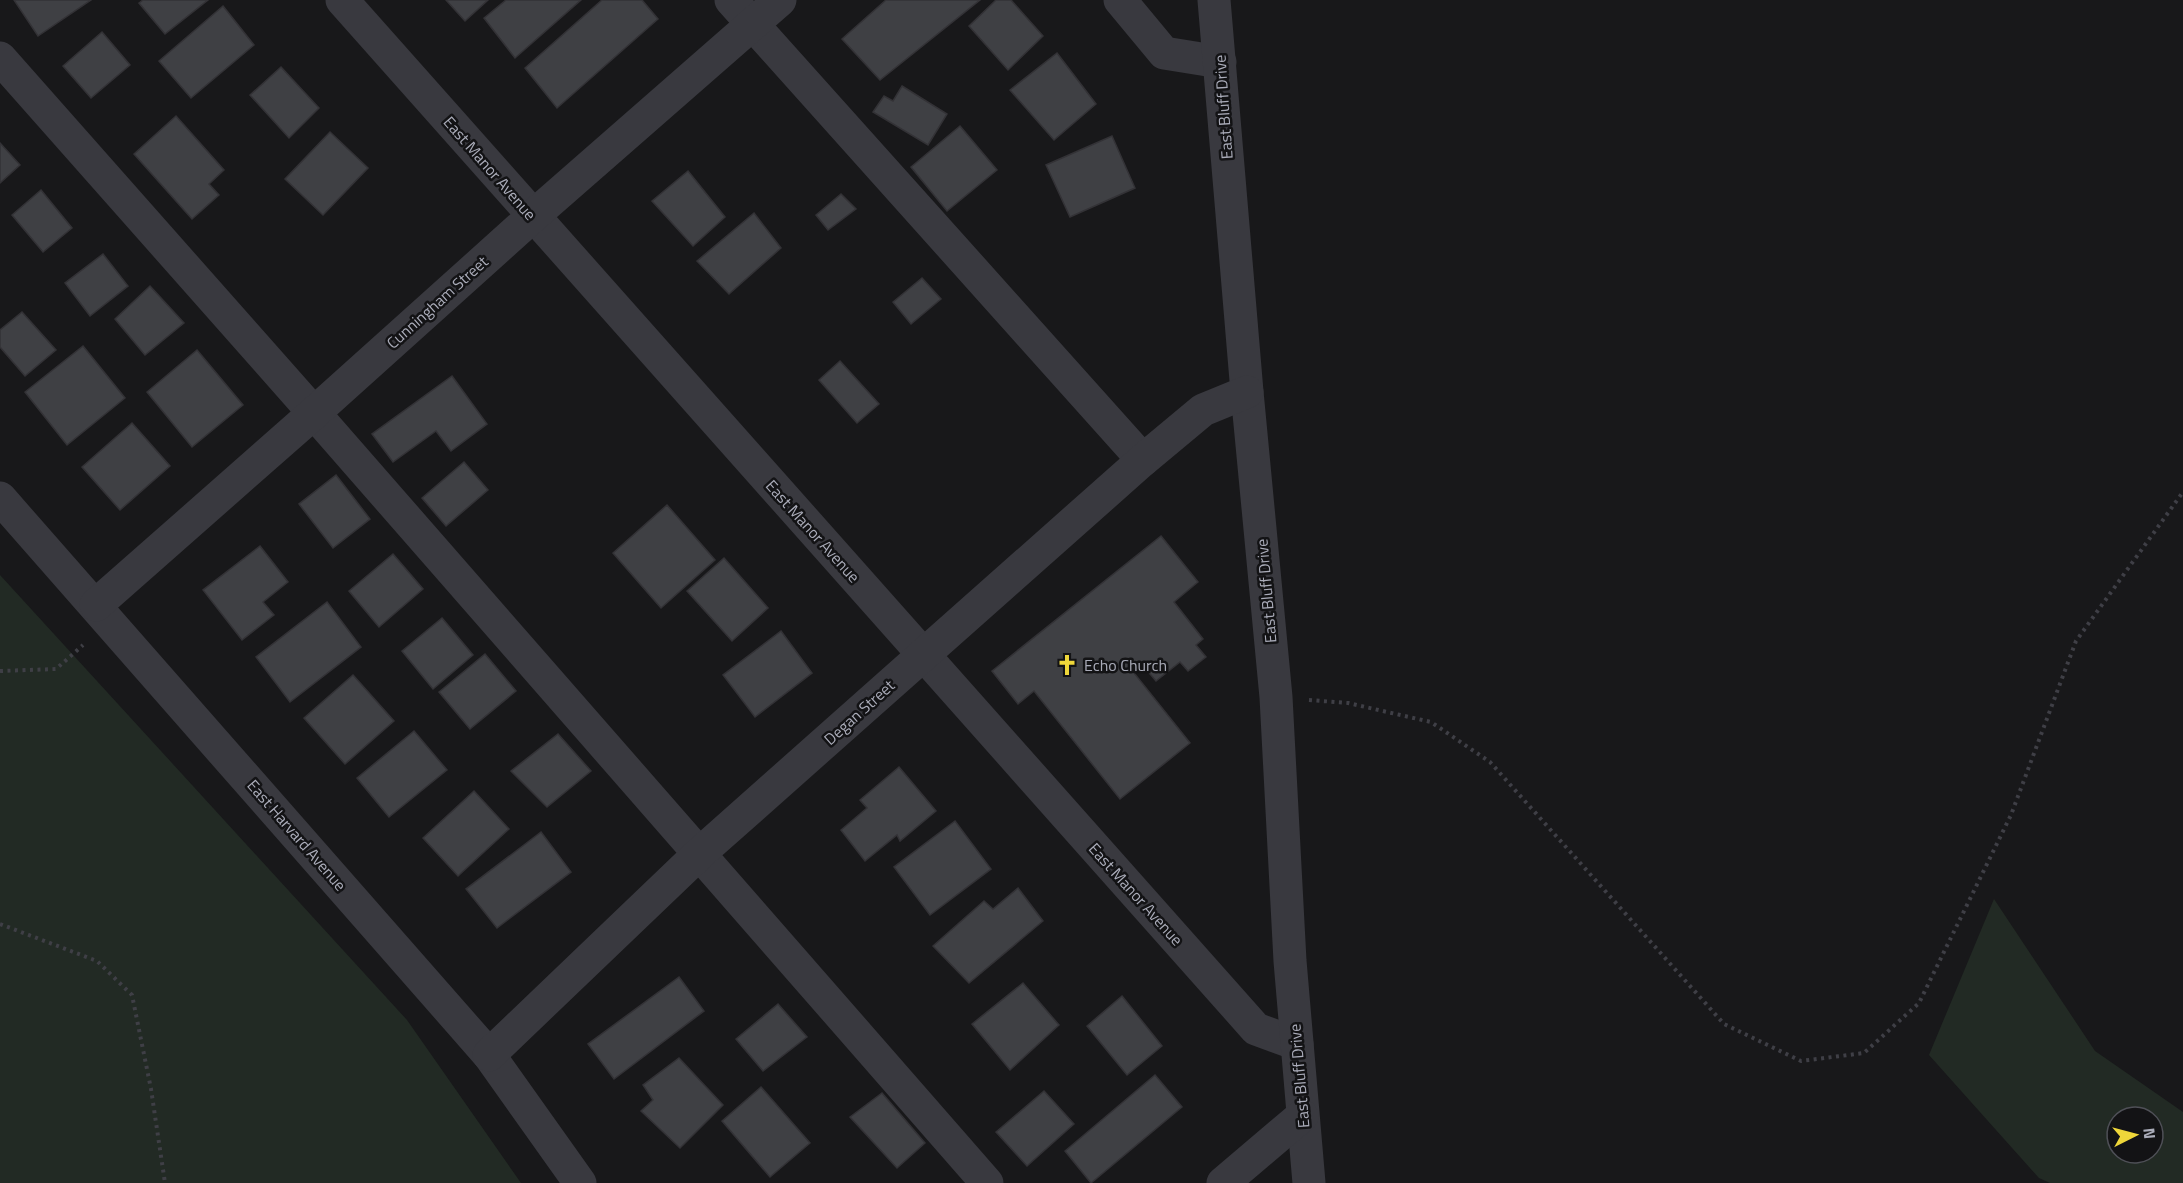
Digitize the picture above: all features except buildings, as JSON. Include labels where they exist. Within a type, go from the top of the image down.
[{"type":"street","name":"East Manor Avenue","points":[[342,0],[532,217],[1256,1029],[1297,1044]]},
{"type":"street","points":[[731,0],[1143,460]]},
{"type":"street","name":"Cunningham Street","points":[[96,605],[780,0]]},
{"type":"street","points":[[1120,0],[1164,53],[1220,62]]},
{"type":"street","name":"East Bluff Drive","points":[[1214,0],[1247,392],[1276,698],[1290,961],[1302,1116],[1310,1183]]},
{"type":"street","points":[[0,58],[314,413],[987,1183]]},
{"type":"street","name":"Degan Street","points":[[489,1055],[699,854],[1143,460],[1203,410],[1247,392]]},
{"type":"street","name":"East Harvard Avenue","points":[[0,498],[489,1055],[580,1183]]},
{"type":"street","points":[[1223,1183],[1302,1116]]},
{"type":"path","points":[[1276,698],[1348,703],[1431,722],[1490,762],[1724,1024],[1801,1061],[1864,1053],[1919,1003],[2011,815],[2076,641],[2183,492]]},
{"type":"path","points":[[0,671],[56,669],[87,640],[96,605]]},
{"type":"path","points":[[0,924],[97,961],[132,995],[151,1089],[165,1183]]},
{"type":"shaded area","points":[[0,575],[407,1020],[521,1183],[0,1183]]},
{"type":"shaded area","points":[[1994,899],[2095,1051],[2183,1112],[2183,1183],[2050,1183],[2039,1178],[1929,1055]]},
{"type":"place","name":"Echo Church","points":[[1067,665]]}]
